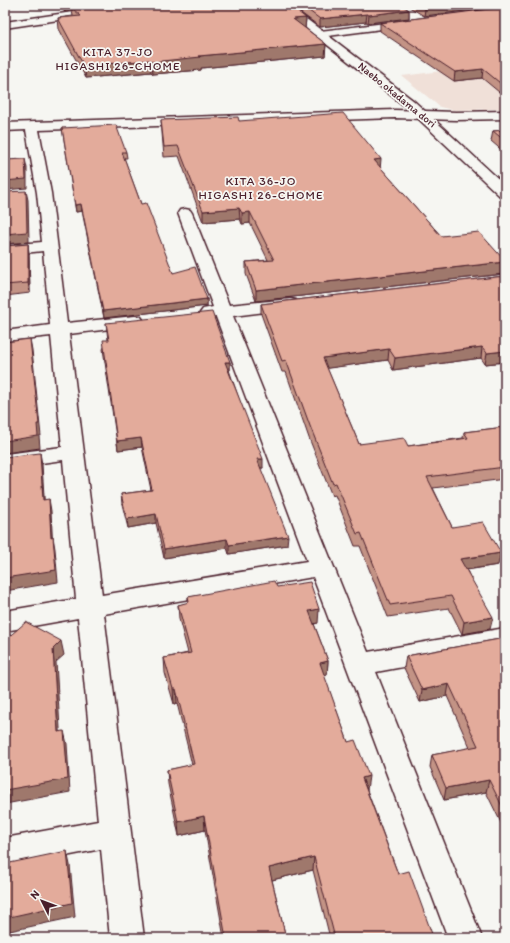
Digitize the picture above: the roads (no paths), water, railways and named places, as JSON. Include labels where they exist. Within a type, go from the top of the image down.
[{"type":"street","points":[[5,19],[99,5]]},
{"type":"street","points":[[5,25],[138,5]]},
{"type":"street","name":"Naebo okadama dori","points":[[282,5],[422,115],[504,190]]},
{"type":"street","points":[[320,34],[421,20],[408,12]]},
{"type":"street","points":[[5,127],[395,114],[456,116],[505,115]]},
{"type":"street","points":[[32,126],[36,193],[49,246],[127,938]]},
{"type":"street","points":[[185,213],[464,938]]},
{"type":"street","points":[[5,250],[49,246]]},
{"type":"street","points":[[191,315],[302,302]]},
{"type":"street","points":[[5,336],[152,320]]},
{"type":"street","points":[[5,461],[72,452]]},
{"type":"street","points":[[5,621],[89,608],[321,567]]},
{"type":"street","points":[[358,664],[505,638]]},
{"type":"street","points":[[5,853],[115,832]]},
{"type":"district","name":"KITA 37-JO HIGASHI 26-CHOME","points":[[118,59]]},
{"type":"district","name":"KITA 36-JO HIGASHI 26-CHOME","points":[[261,188]]}]
